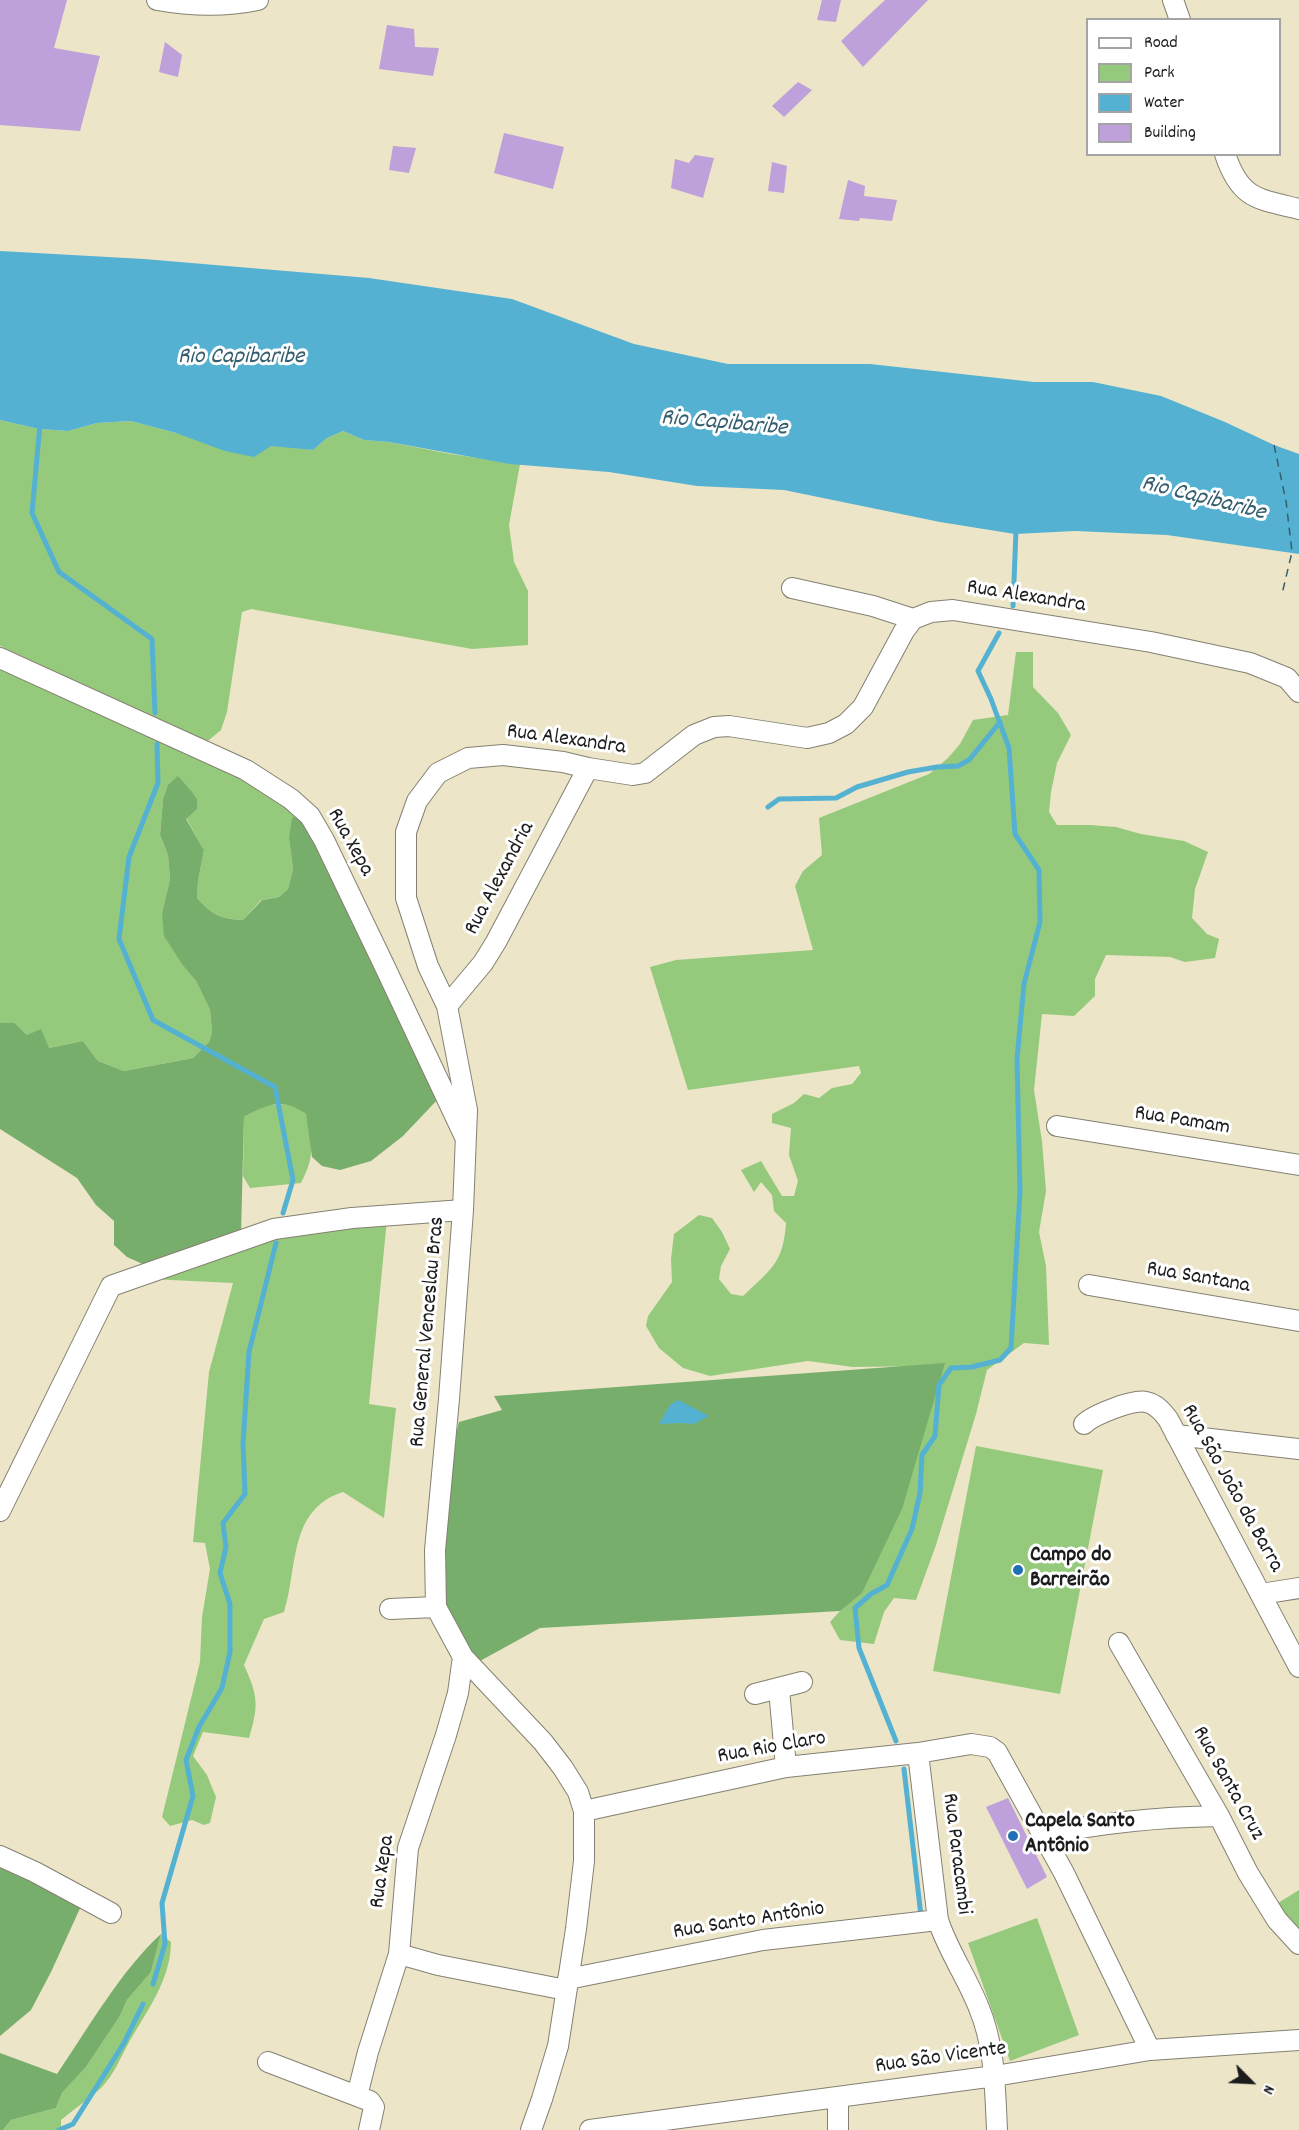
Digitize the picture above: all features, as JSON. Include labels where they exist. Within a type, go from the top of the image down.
[{"type":"street","points":[[157,0],[235,5],[258,0]]},
{"type":"street","points":[[1173,0],[1179,18]]},
{"type":"street","points":[[1226,156],[1230,169],[1244,191],[1252,196],[1299,209]]},
{"type":"street","points":[[792,588],[873,606],[913,619]]},
{"type":"street","name":"Rua Alexandra","points":[[447,1006],[428,966],[406,898],[406,831],[417,801],[438,773],[468,758],[503,755],[563,762],[633,775],[645,773],[694,735],[714,727],[729,726],[807,738],[829,733],[846,724],[863,707],[913,619],[931,612],[953,610],[1151,642],[1228,658],[1250,663],[1293,685]]},
{"type":"street","name":"Rua Xepa","points":[[0,658],[246,770],[291,799],[309,816],[324,840],[467,1141]]},
{"type":"street","name":"Rua Alexandria","points":[[447,1006],[483,963],[496,942],[588,768]]},
{"type":"street","name":"Rua General Venceslau Bras","points":[[447,1006],[467,1110],[467,1141],[449,1400],[435,1550],[436,1607],[463,1657],[543,1742],[563,1768],[578,1792],[584,1812]]},
{"type":"street","name":"Rua Pamam","points":[[1057,1126],[1299,1165]]},
{"type":"street","points":[[0,1511],[111,1286],[274,1229],[352,1218],[463,1210]]},
{"type":"street","name":"Rua Santana","points":[[1089,1285],[1299,1321]]},
{"type":"street","name":"Rua São João da Barra","points":[[1084,1425],[1090,1418],[1103,1412],[1140,1401],[1158,1406],[1168,1419],[1299,1667]]},
{"type":"street","points":[[1176,1435],[1299,1449]]},
{"type":"street","points":[[1261,1594],[1299,1588]]},
{"type":"street","points":[[390,1609],[436,1607]]},
{"type":"street","name":"Rua Santa Cruz","points":[[1119,1643],[1219,1816],[1248,1873],[1278,1920],[1299,1944]]},
{"type":"street","name":"Rua Xepa","points":[[369,2130],[374,2107],[364,2098],[368,2052],[399,1954],[408,1848],[446,1735],[458,1693],[463,1657]]},
{"type":"street","points":[[755,1695],[801,1682]]},
{"type":"street","points":[[779,1689],[786,1767]]},
{"type":"street","name":"Rua Rio Claro","points":[[584,1812],[786,1767],[918,1753],[971,1744],[990,1747],[997,1752],[1043,1835]]},
{"type":"street","name":"Rua Paracambi","points":[[918,1753],[938,1920],[945,1942],[980,2010],[989,2036],[995,2076],[997,2130]]},
{"type":"street","points":[[531,2130],[558,2046],[584,1861],[584,1812]]},
{"type":"street","points":[[1150,2050],[1064,1873],[1043,1835],[1085,1826],[1184,1816],[1219,1816]]},
{"type":"street","points":[[0,1856],[35,1872],[111,1914]]},
{"type":"street","name":"Rua Santo Antônio","points":[[567,1984],[763,1940],[938,1920]]},
{"type":"street","points":[[399,1954],[447,1967],[567,1984]]},
{"type":"street","name":"Rua São Vicente","points":[[590,2130],[995,2076],[1150,2050],[1298,2040]]},
{"type":"street","points":[[268,2062],[364,2098]]},
{"type":"street","points":[[838,2097],[838,2130]]},
{"type":"green space","points":[[0,420],[39,429],[68,431],[97,423],[131,421],[176,433],[313,450],[327,438],[343,431],[364,440],[389,442],[520,464],[509,525],[514,562],[528,591],[528,645],[472,649],[251,609],[242,612],[227,712],[221,730],[209,740],[198,745],[299,816],[289,838],[293,869],[288,889],[279,897],[261,900],[243,920],[217,915],[197,898],[204,850],[186,818],[163,800],[160,835],[168,855],[170,879],[162,913],[184,967],[196,981],[210,1010],[212,1032],[209,1042],[193,1058],[124,1071],[98,1061],[83,1041],[49,1048],[27,1035],[15,1023],[0,1023],[0,664],[107,710],[107,695],[0,646]]},
{"type":"green space","points":[[1016,652],[1033,652],[1033,687],[1058,713],[1071,735],[1057,763],[1051,792],[1049,812],[1057,825],[1116,827],[1141,834],[1184,841],[1208,852],[1195,889],[1192,918],[1207,934],[1219,939],[1215,958],[1185,962],[1170,957],[1106,955],[1095,979],[1095,996],[1074,1016],[1042,1014],[1034,1090],[1042,1141],[1046,1191],[1039,1232],[1046,1266],[1049,1345],[1024,1343],[987,1370],[936,1545],[916,1600],[894,1598],[884,1612],[874,1644],[840,1640],[830,1622],[840,1611],[927,1366],[853,1367],[808,1361],[710,1376],[683,1368],[659,1348],[646,1326],[648,1316],[672,1282],[671,1259],[674,1234],[699,1215],[712,1218],[730,1249],[721,1266],[719,1279],[731,1294],[743,1296],[774,1265],[782,1248],[786,1223],[774,1211],[772,1195],[761,1182],[754,1192],[741,1170],[761,1161],[782,1196],[794,1196],[798,1181],[789,1155],[791,1128],[772,1123],[772,1114],[794,1103],[804,1094],[819,1098],[832,1088],[852,1084],[861,1073],[859,1066],[688,1090],[650,967],[676,960],[813,950],[795,886],[803,871],[822,855],[819,818],[929,774],[960,744],[973,720],[1008,715]]},
{"type":"green space","points":[[178,776],[197,799],[197,809],[186,819],[204,850],[197,898],[212,912],[229,919],[243,920],[262,900],[279,897],[288,889],[293,869],[289,838],[292,818],[299,816],[307,826],[439,1098],[403,1136],[371,1161],[340,1170],[322,1166],[312,1157],[306,1114],[290,1105],[275,1104],[244,1117],[241,1234],[147,1266],[127,1257],[114,1245],[114,1221],[96,1205],[77,1178],[0,1129],[0,1023],[15,1023],[27,1035],[41,1029],[49,1048],[83,1041],[98,1061],[124,1071],[193,1058],[209,1042],[212,1032],[210,1010],[196,981],[164,936],[162,913],[170,879],[168,855],[160,835],[163,800],[168,785]]},
{"type":"green space","points":[[292,1104],[306,1114],[311,1142],[311,1157],[301,1183],[250,1188],[243,1176],[244,1117],[266,1105]]},
{"type":"green space","points":[[387,1219],[369,1404],[396,1408],[384,1518],[343,1492],[325,1500],[313,1512],[298,1542],[284,1612],[264,1619],[244,1665],[252,1685],[256,1709],[249,1738],[203,1732],[193,1756],[207,1775],[216,1797],[210,1823],[204,1825],[192,1820],[170,1826],[162,1817],[200,1662],[202,1617],[210,1569],[205,1543],[193,1542],[209,1372],[233,1283],[150,1279],[247,1244],[307,1230]]},
{"type":"green space","points":[[945,1363],[902,1509],[862,1593],[840,1611],[540,1628],[480,1661],[460,1640],[446,1616],[438,1573],[451,1455],[459,1422],[502,1410],[494,1396]]},
{"type":"green space","name":"Campo do Barreirão","points":[[976,1446],[1103,1470],[1060,1694],[933,1671]]},
{"type":"green space","points":[[0,1867],[82,1904],[31,2010],[0,2036]]},
{"type":"green space","points":[[1299,1890],[1299,1938],[1278,1903]]},
{"type":"green space","points":[[1037,1918],[1079,2035],[1010,2061],[968,1943]]},
{"type":"green space","points":[[161,1934],[171,1942],[170,1956],[162,1983],[150,2008],[105,2083],[61,2120],[61,2130],[3,2130],[11,2120],[56,2108],[62,2093],[86,2067],[120,2016],[127,2000],[151,1972]]},
{"type":"green space","points":[[161,1934],[151,1972],[127,2000],[120,2016],[86,2067],[62,2093],[56,2108],[11,2120],[3,2130],[0,2130],[0,2053],[57,2074],[119,1982]]},
{"type":"water","name":"Rio Capibaribe","points":[[0,251],[144,259],[369,278],[512,299],[634,344],[728,364],[870,364],[1034,382],[1093,382],[1161,396],[1299,454],[1299,554],[1167,535],[1075,531],[1015,534],[940,522],[784,490],[697,486],[609,472],[510,464],[389,442],[364,440],[343,431],[327,438],[313,450],[271,446],[254,457],[225,451],[176,433],[131,421],[97,423],[68,431],[39,429],[0,420]]},
{"type":"water","points":[[678,1400],[709,1416],[694,1424],[659,1424],[670,1405]]},
{"type":"building","points":[[0,0],[67,0],[54,48],[100,56],[80,131],[0,125]]},
{"type":"building","points":[[822,0],[841,0],[836,22],[817,20]]},
{"type":"building","points":[[885,0],[928,0],[863,67],[841,41]]},
{"type":"building","points":[[387,25],[414,29],[415,47],[439,48],[433,76],[379,69]]},
{"type":"building","points":[[165,42],[182,55],[178,77],[159,72]]},
{"type":"building","points":[[798,82],[812,90],[784,117],[772,106]]},
{"type":"building","points":[[504,133],[564,147],[553,189],[494,173]]},
{"type":"building","points":[[393,146],[416,148],[409,173],[389,170]]},
{"type":"building","points":[[695,155],[714,158],[703,198],[671,188],[675,159],[689,163]]},
{"type":"building","points":[[772,162],[787,166],[784,193],[768,191]]},
{"type":"building","points":[[848,180],[865,186],[864,196],[897,200],[892,221],[839,219]]},
{"type":"building","name":"Capela Santo Antônio","points":[[1008,1798],[1047,1877],[1027,1889],[986,1807]]},
{"type":"waterway","points":[[40,424],[32,513],[59,572],[152,639],[155,713]]},
{"type":"waterway","points":[[1013,606],[1016,530]]},
{"type":"waterway","points":[[896,1741],[859,1648],[855,1608],[871,1594],[887,1585],[912,1529],[920,1493],[922,1455],[935,1436],[939,1385],[951,1368],[972,1367],[1000,1360],[1011,1348],[1020,1192],[1017,1059],[1024,984],[1040,922],[1039,870],[1015,834],[1009,748],[978,671],[999,633]]},
{"type":"waterway","points":[[768,807],[779,799],[836,798],[857,787],[908,772],[958,766],[969,760],[1000,722]]},
{"type":"waterway","points":[[157,744],[158,783],[129,857],[119,939],[153,1020],[275,1087],[293,1180],[283,1213]]},
{"type":"waterway","points":[[153,1984],[165,1944],[162,1903],[193,1796],[186,1760],[199,1727],[222,1688],[230,1652],[230,1604],[220,1573],[226,1547],[223,1523],[245,1494],[243,1444],[249,1352],[276,1243]]},
{"type":"waterway","points":[[904,1769],[921,1916]]},
{"type":"waterway","points":[[59,2130],[73,2124],[124,2043],[143,2004]]},
{"type":"ferry route","points":[[1274,445],[1286,501],[1292,552],[1282,594]]},
{"type":"place","name":"Campo do Barreirão","points":[[1018,1570]]},
{"type":"place","name":"Capela Santo Antônio","points":[[1013,1836]]}]
